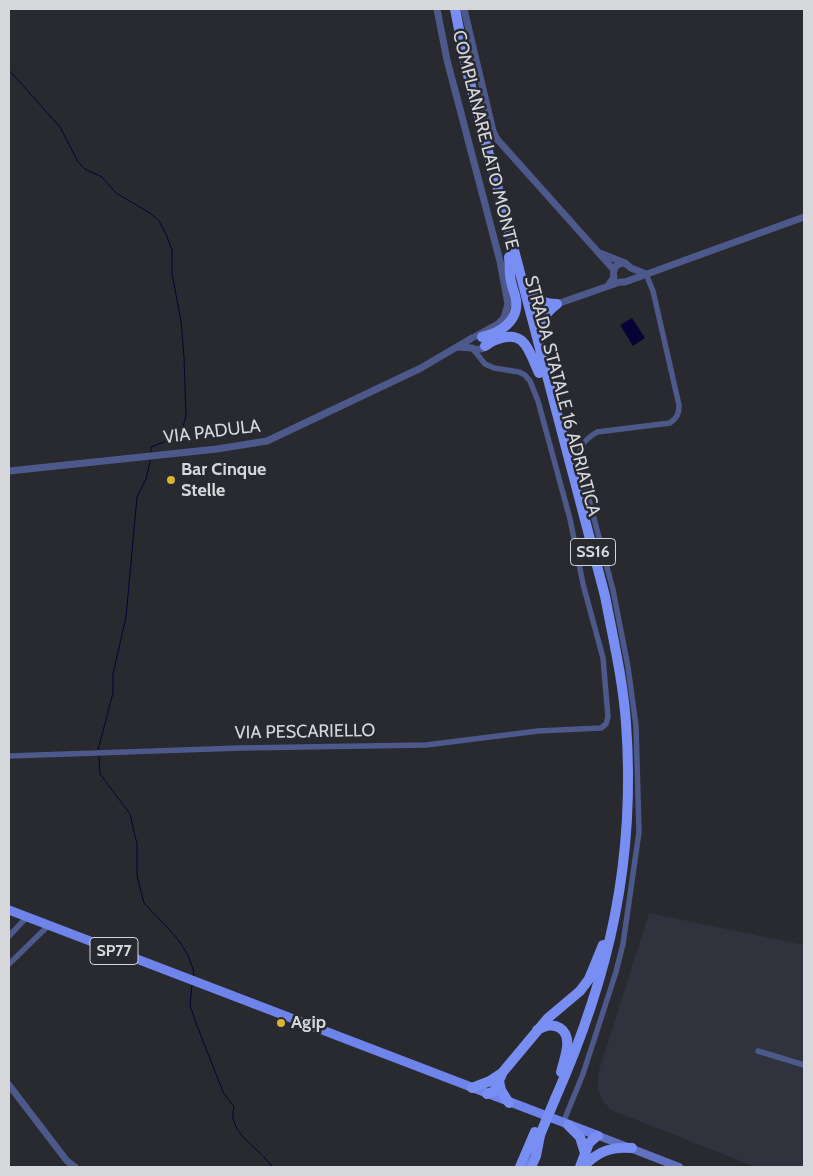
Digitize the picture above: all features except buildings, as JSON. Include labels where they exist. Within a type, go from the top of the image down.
[{"type":"highway","name":"STRADA STATALE 16 ADRIATICA","points":[[448,9],[462,78],[512,256]]},
{"type":"highway","name":"STRADA STATALE 16 ADRIATICA","points":[[455,9],[468,75],[512,256],[599,597],[613,665],[620,722],[621,838],[612,906],[588,999],[553,1098]]},
{"type":"highway","points":[[481,339],[496,333],[508,325],[516,308],[516,300],[510,279],[512,256]]},
{"type":"highway","points":[[512,256],[535,298],[545,303],[557,304]]},
{"type":"highway","points":[[542,372],[541,325],[546,313],[557,304]]},
{"type":"highway","points":[[481,339],[511,337],[522,341],[542,372]]},
{"type":"highway","name":"STRADA STATALE 16 ADRIATICA","points":[[526,1167],[553,1098],[582,1037],[597,992],[616,917],[627,839],[628,780],[626,722],[619,664],[605,596],[542,372]]},
{"type":"highway","points":[[488,1094],[487,1087],[497,1079],[535,1030],[580,991],[589,979],[603,945]]},
{"type":"highway","points":[[535,1030],[546,1025],[555,1026],[567,1036],[561,1072]]},
{"type":"highway","points":[[472,1088],[497,1079]]},
{"type":"highway","points":[[497,1079],[509,1103]]},
{"type":"highway","points":[[566,1124],[580,1137],[584,1162]]},
{"type":"highway","points":[[531,1167],[536,1156],[538,1133]]},
{"type":"highway","name":"STRADA STATALE 16 ADRIATICA","points":[[520,1167],[538,1133]]},
{"type":"highway","points":[[584,1162],[589,1143],[598,1136]]},
{"type":"highway","points":[[584,1162],[605,1150],[632,1148]]},
{"type":"main road","name":"SP77","points":[[10,912],[679,1167]]},
{"type":"street","name":"COMPLANARE LATO MONTE","points":[[438,9],[447,60],[484,197],[505,282],[508,304],[507,311],[498,324],[481,339]]},
{"type":"street","points":[[464,9],[493,131],[497,139],[619,278]]},
{"type":"street","points":[[557,304],[608,286],[619,278],[646,274],[804,217]]},
{"type":"street","points":[[566,1124],[616,972],[624,935],[639,832],[636,726],[629,676],[613,590],[579,462],[579,454],[581,445],[597,432],[670,422],[679,413],[679,405],[653,291],[646,274],[598,252]]},
{"type":"street","points":[[619,278],[620,264],[628,266]]},
{"type":"street","points":[[619,278],[631,277],[628,266]]},
{"type":"street","name":"VIA PADULA","points":[[9,471],[248,445],[273,439],[421,368],[458,347],[481,339]]},
{"type":"street","points":[[458,347],[479,350],[481,339]]},
{"type":"street","points":[[481,339],[470,342],[472,348],[485,364]]},
{"type":"street","points":[[481,339],[485,364]]},
{"type":"street","name":"VIA PESCARIELLO","points":[[9,756],[426,744],[538,731],[601,728],[606,724],[608,717],[603,658],[582,584],[570,519],[538,401],[530,381],[525,375],[485,364]]},
{"type":"street","points":[[9,936],[27,918]]},
{"type":"street","points":[[10,962],[48,926]]},
{"type":"street","points":[[758,1051],[804,1065]]},
{"type":"street","points":[[9,1085],[67,1161],[74,1167]]},
{"type":"shaded area","points":[[632,318],[645,338],[633,346],[620,325]]},
{"type":"shaded area","points":[[649,913],[804,945],[804,1167],[756,1167],[611,1110],[602,1100],[598,1088],[598,1074]]},
{"type":"waterway","points":[[9,70],[60,127],[78,162],[85,169],[102,177],[116,193],[150,213],[159,221],[172,250],[172,274],[181,321],[186,415],[181,435],[151,447],[151,452]]},
{"type":"waterway","points":[[98,750],[113,693],[113,674],[126,617],[137,497],[146,479],[151,458]]},
{"type":"waterway","points":[[99,756],[100,774],[130,814],[137,844],[137,876],[144,903],[177,938],[188,955],[194,972],[193,976]]},
{"type":"waterway","points":[[192,985],[190,1005],[223,1092],[234,1107],[235,1125],[246,1140],[272,1167]]},
{"type":"place","name":"Bar Cinque Stelle","points":[[171,480]]},
{"type":"place","name":"Agip","points":[[281,1023]]}]
